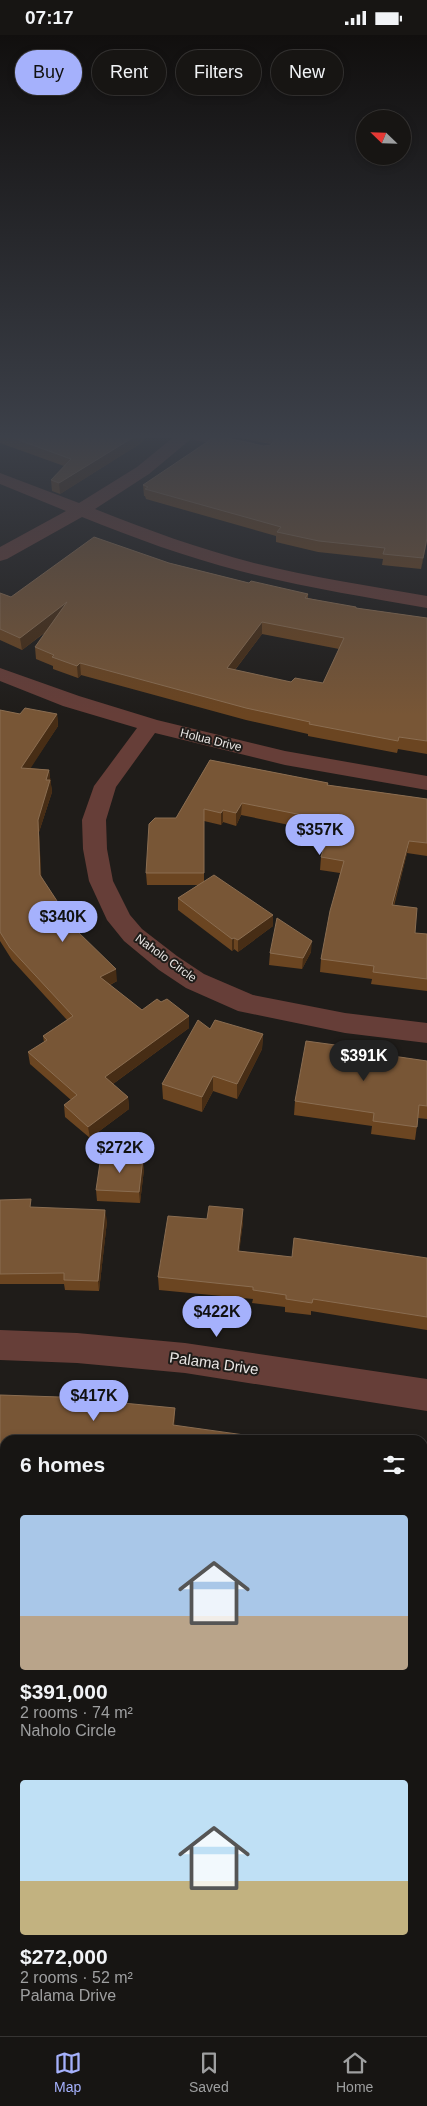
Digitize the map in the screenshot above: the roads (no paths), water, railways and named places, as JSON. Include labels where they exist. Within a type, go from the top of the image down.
[{"type":"street","points":[[0,555],[48,528]]},
{"type":"street","points":[[132,528],[247,566],[305,579],[427,601]]},
{"type":"street","name":"Holua Drive","points":[[0,674],[71,701],[150,725],[285,758],[427,783]]},
{"type":"street","name":"Naholo Circle","points":[[150,725],[105,786],[94,820],[95,849],[101,881],[120,920],[133,935],[168,963],[195,981],[248,1004],[345,1023],[427,1033]]},
{"type":"street","name":"Palama Drive","points":[[0,1345],[77,1348],[185,1358],[427,1395]]}]
